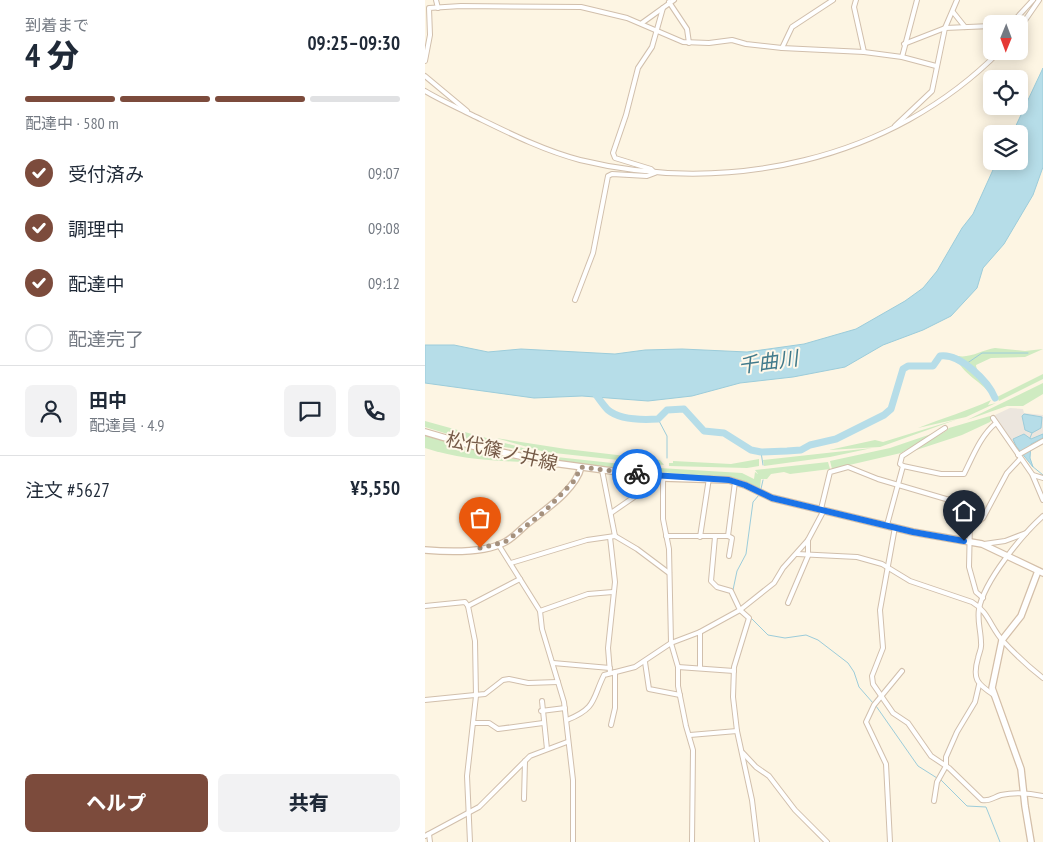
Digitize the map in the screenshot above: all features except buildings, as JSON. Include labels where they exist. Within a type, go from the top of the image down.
[{"type":"main road","name":"松代篠ノ井線","points":[[425,432],[473,446],[553,464],[663,478],[709,478],[735,482],[772,498],[895,527],[982,544],[1041,572]]},
{"type":"main road","points":[[425,550],[460,552],[505,542],[544,512],[574,481],[581,467]]},
{"type":"main road","points":[[1031,842],[1021,769],[994,694],[996,661],[1002,640],[1021,616],[1041,572]]},
{"type":"street","points":[[436,0],[437,8]]},
{"type":"street","points":[[782,48],[789,29],[833,0]]},
{"type":"street","points":[[856,0],[854,7],[864,52]]},
{"type":"street","points":[[902,57],[917,0]]},
{"type":"street","points":[[894,128],[932,91],[945,28],[957,0]]},
{"type":"street","points":[[1019,15],[1033,0]]},
{"type":"street","points":[[1028,16],[1039,0]]},
{"type":"street","points":[[642,24],[672,1],[687,29],[689,43]]},
{"type":"street","points":[[425,62],[430,35],[429,8],[581,7],[603,11],[689,43],[732,40],[746,44],[782,48],[864,52],[902,57],[936,66]]},
{"type":"street","points":[[655,173],[651,169],[615,158],[613,154],[627,115],[639,68],[652,47],[663,8]]},
{"type":"street","points":[[953,12],[963,22],[965,28]]},
{"type":"street","points":[[905,44],[945,28],[983,27]]},
{"type":"street","points":[[425,90],[520,139],[564,156],[618,168],[655,173],[732,174],[767,169],[822,157],[857,145],[894,128],[956,89],[990,60]]},
{"type":"street","points":[[425,76],[473,115]]},
{"type":"street","points":[[575,300],[593,253],[608,176],[647,176],[655,173]]},
{"type":"street","points":[[993,418],[1033,475],[1043,500]]},
{"type":"street","points":[[903,466],[941,474],[964,474],[981,440],[989,429],[997,423]]},
{"type":"street","points":[[887,525],[903,466],[900,464],[904,453],[943,431],[945,428]]},
{"type":"street","points":[[970,522],[979,521],[983,518],[1019,456],[1043,442]]},
{"type":"street","points":[[553,663],[615,672],[627,671],[645,662],[671,643],[700,632],[740,610],[769,588],[783,568],[808,540],[823,510],[833,469],[848,466],[897,485],[963,504],[970,522],[970,542],[967,560],[976,592],[983,598]]},
{"type":"street","points":[[602,470],[611,513],[615,573],[614,609],[610,619],[608,648],[610,670]]},
{"type":"street","points":[[1033,475],[1043,478]]},
{"type":"street","points":[[611,513],[637,495],[652,476]]},
{"type":"street","points":[[663,478],[663,519],[669,550],[671,643],[678,667],[680,695],[686,726],[690,735],[694,780],[691,816],[692,842]]},
{"type":"street","points":[[699,537],[709,478]]},
{"type":"street","points":[[728,536],[735,482]]},
{"type":"street","points":[[934,801],[939,779],[946,766],[946,757],[951,742],[975,702],[979,685],[976,674],[981,643],[978,627],[979,607],[991,578],[1043,516]]},
{"type":"street","points":[[895,527],[880,610],[883,648],[872,676],[873,684],[893,713],[908,723],[931,756],[946,766],[983,801],[1001,795],[1024,793],[1043,796]]},
{"type":"street","points":[[982,544],[1005,541],[1028,532]]},
{"type":"street","points":[[511,563],[587,540],[612,536],[637,549],[669,573]]},
{"type":"street","points":[[666,536],[728,536],[732,538],[729,556]]},
{"type":"street","points":[[715,537],[711,581],[717,587],[731,591],[740,610],[749,618],[733,671],[733,703],[737,731],[743,752],[742,759],[752,800],[757,842]]},
{"type":"street","points":[[788,603],[809,554],[808,540]]},
{"type":"street","points":[[498,544],[540,611],[542,629],[565,708],[567,742],[573,780],[573,842]]},
{"type":"street","points":[[797,554],[857,557],[887,567],[910,581],[979,607],[1002,640],[1043,678]]},
{"type":"street","points":[[468,606],[521,579]]},
{"type":"street","points":[[540,611],[589,594],[613,592]]},
{"type":"street","points":[[425,606],[465,602],[468,606],[475,640],[476,696],[467,776],[470,842]]},
{"type":"street","points":[[700,632],[700,668]]},
{"type":"street","points":[[645,662],[649,689],[680,695]]},
{"type":"street","points":[[678,667],[733,671]]},
{"type":"street","points":[[567,720],[594,703],[604,675],[610,670]]},
{"type":"street","points":[[890,842],[886,764],[866,722],[875,704],[902,671]]},
{"type":"street","points":[[611,726],[615,708],[615,672]]},
{"type":"street","points":[[425,700],[485,694],[503,680],[509,679],[528,683],[558,682]]},
{"type":"street","points":[[979,685],[994,694]]},
{"type":"street","points":[[542,701],[541,711],[547,749]]},
{"type":"street","points":[[541,711],[565,708]]},
{"type":"street","points":[[474,723],[489,723],[498,729],[543,723]]},
{"type":"street","points":[[690,735],[737,731]]},
{"type":"street","points":[[430,842],[427,835],[468,814],[487,800],[525,760],[567,742]]},
{"type":"street","points":[[743,752],[757,768],[769,776],[791,806],[827,842]]},
{"type":"street","points":[[525,760],[525,799]]},
{"type":"shaded area","points":[[1010,408],[1023,409],[1024,413],[1043,415],[1043,439],[1018,451],[995,417],[995,415]]},
{"type":"green space","points":[[995,348],[1025,351],[1043,349],[1025,357],[991,358],[976,365],[997,397],[994,398],[967,373],[955,355],[970,356]]},
{"type":"green space","points":[[1043,374],[1043,379],[999,401],[997,397]]},
{"type":"green space","points":[[1043,383],[1043,394],[1023,406],[1007,406],[967,420]]},
{"type":"green space","points":[[991,400],[988,405],[996,403],[966,417],[918,428],[973,408]]},
{"type":"green space","points":[[990,416],[992,419],[990,422],[962,435],[907,453],[949,428]]},
{"type":"green space","points":[[958,419],[880,447],[829,450],[875,440],[883,442]]},
{"type":"green space","points":[[425,421],[537,453],[467,440],[425,427]]},
{"type":"green space","points":[[940,431],[901,453],[832,469],[830,461],[890,448]]},
{"type":"green space","points":[[425,436],[527,462],[475,459],[438,452],[425,448]]},
{"type":"green space","points":[[496,438],[566,449],[660,460],[664,465],[545,452]]},
{"type":"green space","points":[[872,448],[830,457],[764,466],[763,460]]},
{"type":"green space","points":[[547,456],[659,468],[742,473],[754,479],[755,472],[758,474],[755,470],[828,462],[830,469],[790,474],[784,472],[771,474],[767,479],[761,479],[760,489],[738,479],[615,468],[542,459]]},
{"type":"green space","points":[[759,459],[759,466],[747,468],[669,466],[669,463],[673,463],[673,461],[731,464]]},
{"type":"water","name":"千曲川","points":[[1043,68],[1043,167],[1033,195],[1004,244],[983,268],[977,288],[951,316],[923,330],[883,345],[845,367],[793,377],[740,383],[692,396],[648,401],[582,396],[534,398],[425,383],[425,345],[454,345],[488,352],[521,349],[615,354],[645,350],[682,349],[747,352],[804,344],[856,329],[905,301],[923,288],[937,271],[962,228],[973,214],[993,170],[1028,170],[1028,125],[1016,125],[1021,115],[1028,115],[1028,100]]},
{"type":"water","points":[[1024,414],[1042,417],[1041,428],[1032,433],[1025,430],[1022,416]]},
{"type":"water","points":[[1024,434],[1031,439],[1043,434],[1043,438],[1031,444],[1030,458],[1033,467],[1016,446],[1013,439]]},
{"type":"waterway","points":[[966,364],[982,353],[1028,353]]},
{"type":"waterway","points":[[593,391],[608,410],[619,416],[625,418],[658,419],[667,410],[684,409],[704,431],[724,433],[751,450],[761,452],[801,450],[810,445],[836,439],[884,415],[891,409],[903,369],[908,366],[933,366],[940,356],[948,356],[964,363],[980,376],[995,398]]},
{"type":"waterway","points":[[658,419],[667,436],[667,458]]},
{"type":"waterway","points":[[1030,438],[1032,433]]},
{"type":"waterway","points":[[761,452],[763,465]]},
{"type":"waterway","points":[[1032,466],[1043,475]]},
{"type":"waterway","points":[[761,489],[763,480]]},
{"type":"waterway","points":[[733,590],[737,571],[746,554],[753,502],[759,495]]},
{"type":"waterway","points":[[751,618],[768,635],[785,638],[806,635],[818,640],[848,663],[854,672],[859,687],[873,703]]},
{"type":"waterway","points":[[876,706],[918,766],[937,778]]},
{"type":"waterway","points":[[941,780],[967,806],[986,807],[1000,842]]},
{"type":"way so far","points":[[480,548],[505,542],[544,512],[574,481],[580,473],[581,467],[637,474]]},
{"type":"route","points":[[637,474],[663,478],[729,480],[745,485],[772,498],[913,532],[964,541]]}]
